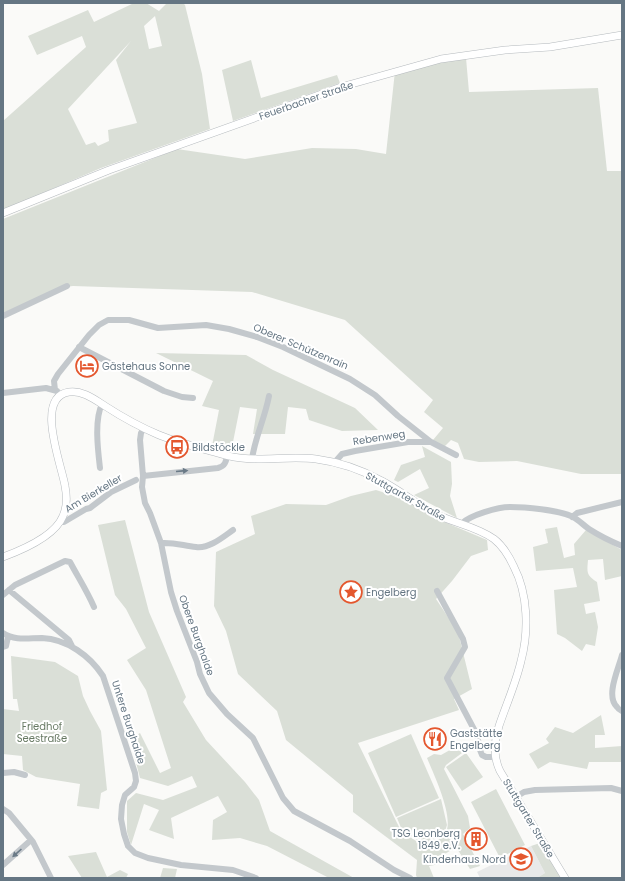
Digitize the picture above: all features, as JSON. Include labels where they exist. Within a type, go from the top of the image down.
[{"type":"main road","name":"Feuerbacher Straße","points":[[3,213],[109,170],[341,86],[441,59],[505,50],[550,47],[622,35]]},
{"type":"main road","name":"Stuttgarter Straße","points":[[64,394],[69,392],[88,396],[144,428],[174,440],[227,456],[252,459],[316,459],[334,462],[362,471],[383,481],[433,513],[488,535],[504,549],[521,584],[525,626],[522,658],[497,732],[494,748],[495,757],[500,771],[565,878]]},
{"type":"main road","points":[[3,557],[40,539],[54,529],[60,522],[66,509],[67,499],[51,416],[52,407],[55,401],[64,394]]},
{"type":"street","points":[[3,316],[67,286]]},
{"type":"street","name":"Oberer Schützenrain","points":[[55,390],[54,381],[58,374],[89,335],[99,325],[108,320],[129,320],[158,328],[206,325],[229,329],[257,337],[283,347],[350,378],[375,395],[398,416],[431,442],[456,456]]},
{"type":"street","points":[[79,348],[164,390],[182,397],[193,398]]},
{"type":"street","points":[[3,393],[46,388],[64,394]]},
{"type":"street","points":[[252,459],[255,441],[263,422],[269,396]]},
{"type":"street","points":[[100,468],[98,427],[102,404]]},
{"type":"street","name":"Obere Burghalde","points":[[144,428],[141,433],[140,440],[143,476],[142,487],[145,503],[162,543],[171,592],[177,611],[197,662],[200,674],[209,693],[227,714],[253,738],[282,798],[294,811],[350,841],[394,870],[410,878]]},
{"type":"street","name":"Rebenweg","points":[[334,462],[342,454],[354,451],[408,442],[431,442]]},
{"type":"street","points":[[143,476],[223,467],[226,463],[227,456]]},
{"type":"street","name":"Am Bierkeller","points":[[60,522],[64,522],[90,508],[111,492],[136,480]]},
{"type":"street","points":[[572,517],[577,513],[622,502]]},
{"type":"street","points":[[461,524],[465,520],[476,516],[509,507],[535,509],[572,517],[595,532],[622,546]]},
{"type":"street","points":[[162,543],[172,542],[198,548],[209,546],[233,530]]},
{"type":"street","points":[[3,595],[15,585],[65,561],[70,562],[87,590],[94,607]]},
{"type":"street","name":"Untere Burghalde","points":[[9,590],[69,640],[72,646]]},
{"type":"street","points":[[437,591],[463,639],[465,647],[447,678],[478,735],[482,755],[486,757],[495,757]]},
{"type":"street","points":[[3,647],[6,646],[6,635]]},
{"type":"street","name":"Untere Burghalde","points":[[6,635],[18,639],[49,639],[72,646],[90,660],[103,676],[135,773],[134,787],[126,795],[122,805],[124,834],[128,846],[135,853],[148,858],[181,865],[232,870],[256,878]]},
{"type":"street","points":[[622,655],[615,674],[613,690],[613,700],[616,707],[622,711]]},
{"type":"street","points":[[3,773],[14,772],[25,775]]},
{"type":"street","points":[[516,796],[524,792],[535,790],[610,788],[622,791]]},
{"type":"street","points":[[3,809],[31,840],[51,878]]},
{"type":"street","points":[[3,865],[31,840]]},
{"type":"shaded area","name":"Kinderhaus Nord","points":[[531,846],[545,873],[537,878],[480,878],[477,872]]},
{"type":"green space","points":[[134,3],[146,3],[159,11],[167,3],[183,3],[185,5],[202,74],[210,129],[101,168],[3,210],[3,121],[86,47],[82,36],[37,55],[28,36],[88,10],[94,22]],"holes":[[[155,16],[162,46],[149,49],[144,26]],[[131,41],[116,60],[137,123],[108,130],[109,141],[98,146],[95,142],[86,145],[68,109]]]},
{"type":"green space","points":[[466,58],[469,92],[598,88],[607,171],[622,171],[622,474],[581,474],[517,461],[479,462],[464,459],[458,443],[451,440],[444,447],[433,440],[443,428],[424,412],[433,400],[345,320],[252,292],[73,286],[65,287],[3,313],[3,219],[177,149],[245,159],[312,148],[356,149],[386,154],[395,71]]},
{"type":"green space","points":[[251,60],[261,98],[337,75],[340,83],[233,121],[222,70]]},
{"type":"green space","points":[[156,353],[246,355],[273,370],[355,408],[378,430],[342,431],[309,420],[306,409],[288,407],[285,434],[253,434],[257,409],[240,407],[231,452],[212,446],[219,410],[202,406],[213,381]]},
{"type":"green space","points":[[422,446],[451,462],[452,484],[450,496],[457,518],[414,495],[429,488],[420,469],[398,482],[394,480],[401,465],[425,457]]},
{"type":"green space","points":[[376,490],[410,501],[442,521],[487,540],[488,550],[471,556],[436,599],[458,632],[472,689],[454,699],[459,710],[358,743],[401,831],[425,847],[444,835],[447,829],[448,820],[443,797],[427,758],[434,754],[441,755],[457,746],[461,748],[462,753],[446,765],[444,769],[468,816],[470,828],[463,834],[480,866],[470,869],[456,847],[437,859],[440,864],[429,866],[434,878],[417,878],[417,860],[353,812],[353,795],[286,740],[277,711],[238,674],[226,631],[214,606],[216,552],[255,534],[251,516],[286,504],[326,505],[351,496]]},
{"type":"green space","points":[[125,520],[149,612],[186,697],[183,702],[206,740],[245,782],[259,800],[270,831],[354,878],[329,878],[267,846],[240,838],[212,840],[213,820],[227,812],[218,796],[171,818],[174,839],[149,830],[159,810],[144,804],[131,845],[127,832],[127,801],[136,793],[163,800],[197,787],[192,776],[168,786],[140,778],[130,739],[140,733],[160,773],[171,768],[146,690],[127,660],[146,648],[126,609],[115,595],[98,525]]},
{"type":"green space","points":[[557,527],[564,558],[575,555],[574,544],[586,530],[622,550],[622,576],[605,580],[603,559],[588,560],[588,573],[597,582],[600,601],[584,604],[586,614],[595,612],[598,627],[595,646],[586,644],[582,651],[557,634],[554,590],[577,587],[573,568],[536,571],[533,547],[548,543],[545,529]]},
{"type":"green space","name":"Friedhof Seestraße","points":[[11,656],[55,662],[78,676],[83,696],[101,731],[107,790],[101,793],[99,809],[77,806],[80,784],[36,777],[23,770],[22,756],[3,754],[3,709],[19,711],[17,699],[13,699]]},
{"type":"green space","points":[[601,715],[605,735],[595,735],[595,748],[622,746],[622,762],[589,762],[587,769],[550,762],[538,769],[529,754],[549,743],[546,739],[555,727],[573,733]]},
{"type":"green space","points":[[411,734],[439,798],[396,817],[368,753]]},
{"type":"green space","points":[[466,753],[483,777],[462,791],[446,767]]},
{"type":"green space","points":[[496,789],[525,845],[500,858],[471,802]]},
{"type":"green space","points":[[441,799],[447,825],[444,834],[425,845],[402,830],[397,818]]},
{"type":"green space","points":[[540,843],[561,878],[537,878],[545,873],[531,846]]},
{"type":"green space","points":[[96,852],[107,877],[120,870],[128,874],[126,878],[82,878],[68,856]]},
{"type":"green space","points":[[163,868],[177,869],[175,878],[160,878]]},
{"type":"place","name":"Gästehaus Sonne","points":[[87,366]]},
{"type":"place","name":"Bildstöckle","points":[[177,447]]},
{"type":"place","name":"Engelberg","points":[[351,592]]},
{"type":"place","name":"Gaststätte Engelberg","points":[[435,739]]},
{"type":"place","name":"TSG Leonberg 1849 e.V.","points":[[476,839]]},
{"type":"place","name":"Kinderhaus Nord","points":[[521,859]]}]
